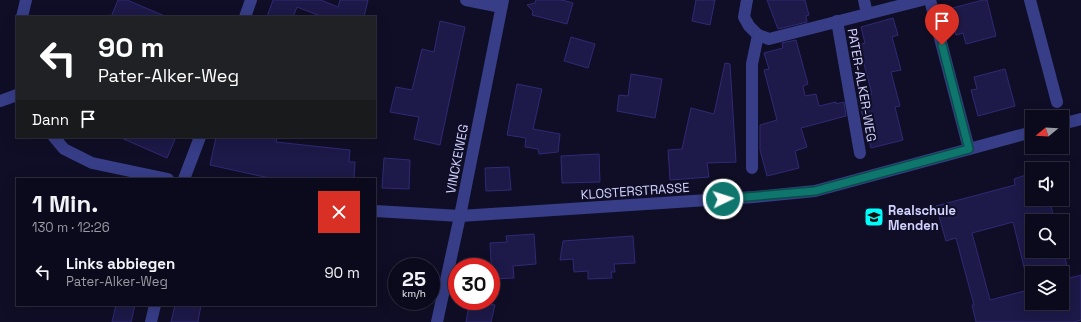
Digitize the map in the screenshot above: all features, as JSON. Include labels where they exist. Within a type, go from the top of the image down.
[{"type":"street","points":[[22,16],[26,0]]},
{"type":"street","points":[[245,16],[251,0]]},
{"type":"street","points":[[466,0],[502,4]]},
{"type":"street","points":[[747,0],[744,16],[749,26],[758,35],[752,64],[752,168]]},
{"type":"street","name":"PATER-ALKER-WEG","points":[[864,0],[867,14]]},
{"type":"street","name":"PATER-ALKER-WEG","points":[[758,35],[769,39],[922,0]]},
{"type":"street","points":[[930,0],[969,149]]},
{"type":"street","points":[[1030,0],[1057,102]]},
{"type":"street","name":"VINCKEWEG","points":[[437,322],[460,216],[502,4]]},
{"type":"street","name":"PATER-ALKER-WEG","points":[[837,22],[860,153]]},
{"type":"street","points":[[0,101],[16,95]]},
{"type":"street","points":[[1069,122],[1081,119]]},
{"type":"street","name":"KLOSTERSTRASSE","points":[[376,211],[460,216],[754,197],[815,191],[1025,134]]},
{"type":"street","points":[[55,138],[64,149],[92,163],[163,178]]},
{"type":"street","points":[[184,178],[200,138]]},
{"type":"street","points":[[151,322],[155,306]]},
{"type":"building","points":[[118,0],[127,0],[165,16],[111,16]]},
{"type":"building","points":[[273,0],[321,0],[338,7],[340,0],[368,0],[364,16],[320,16],[297,7],[293,16],[267,16]]},
{"type":"building","points":[[536,0],[562,0],[573,3],[567,24],[532,15],[533,11],[527,5],[535,3]]},
{"type":"building","points":[[696,0],[715,0],[710,25],[692,21]]},
{"type":"building","points":[[767,0],[805,0],[809,15],[806,16],[807,22],[778,29]]},
{"type":"building","points":[[987,0],[996,36],[966,44],[963,33],[956,35],[949,9]]},
{"type":"building","points":[[893,18],[898,35],[892,37],[901,70],[891,72],[900,106],[895,107],[903,140],[871,148],[858,98],[872,94],[859,45],[865,43],[861,27]]},
{"type":"building","points":[[440,21],[465,27],[440,145],[414,139],[419,117],[390,112],[396,87],[412,90],[422,49],[434,52]]},
{"type":"building","points":[[571,37],[595,44],[588,68],[564,61]]},
{"type":"building","points":[[796,40],[808,84],[803,86],[805,96],[816,94],[819,106],[836,102],[836,104],[844,102],[846,116],[801,128],[807,147],[795,151],[799,168],[767,176],[760,150],[760,125],[777,120],[764,70],[769,69],[764,53],[783,48],[782,43]]},
{"type":"building","points":[[725,63],[730,64],[736,162],[707,163],[709,177],[670,180],[668,150],[682,149],[691,108],[714,114]]},
{"type":"building","points":[[1005,69],[1015,106],[978,116],[971,90],[977,89],[974,77]]},
{"type":"building","points":[[631,74],[662,79],[655,118],[617,111],[619,95],[628,96]]},
{"type":"building","points":[[517,84],[542,89],[533,129],[560,134],[558,152],[539,154],[538,149],[525,147],[526,138],[507,135]]},
{"type":"building","points":[[121,138],[176,138],[167,158]]},
{"type":"building","points":[[216,138],[277,138],[276,142],[350,150],[349,162],[355,162],[354,178],[269,178],[210,165]]},
{"type":"building","points":[[599,154],[600,182],[562,183],[561,156]]},
{"type":"building","points":[[384,158],[410,160],[409,189],[382,188]]},
{"type":"building","points":[[509,167],[511,190],[486,191],[485,168]]},
{"type":"building","points":[[1025,175],[1025,206],[1051,206],[1053,214],[1025,214],[1025,258],[1065,258],[1067,266],[1025,266],[1025,271],[1013,222],[972,233],[990,300],[1025,291],[1025,310],[1069,310],[1069,278],[1081,275],[1081,320],[1074,322],[976,322],[972,305],[974,305],[956,238],[946,241],[936,206],[1015,185],[1014,179]]},
{"type":"building","points":[[534,234],[536,264],[513,266],[514,278],[500,279],[500,258],[491,258],[490,243],[507,242],[506,236]]},
{"type":"building","points":[[633,236],[635,263],[614,264],[615,272],[611,272],[612,278],[588,279],[588,271],[574,272],[573,259],[560,260],[563,241]]},
{"type":"building","points":[[116,306],[135,306],[131,322],[112,322]]},
{"type":"building","points":[[175,306],[201,306],[198,322],[171,322]]},
{"type":"building","points":[[468,310],[494,310],[491,322],[466,322]]},
{"type":"place","name":"Realschule Menden","points":[[874,217]]},
{"type":"route","points":[[723,199],[815,191],[969,149],[942,45]]}]
